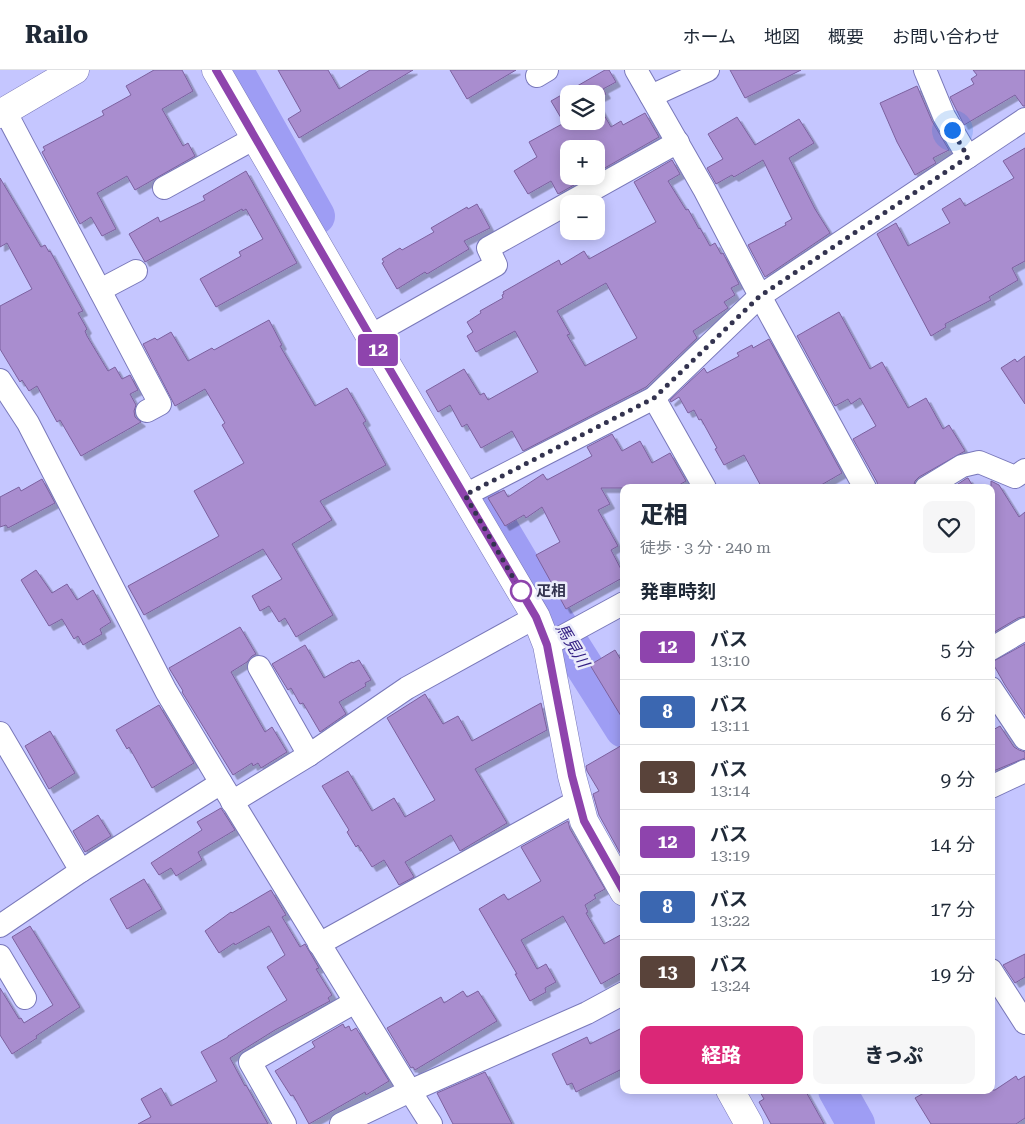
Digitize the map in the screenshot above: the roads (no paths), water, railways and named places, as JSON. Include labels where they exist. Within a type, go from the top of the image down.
[{"type":"main road","points":[[2,113],[75,70]]},
{"type":"main road","points":[[216,70],[255,138],[379,331],[474,490],[536,617],[559,638],[572,776],[584,821],[620,885]]},
{"type":"main road","points":[[732,1094],[749,1124]]},
{"type":"street","points":[[636,70],[704,189],[863,484]]},
{"type":"street","points":[[651,96],[708,70]]},
{"type":"street","points":[[925,70],[944,116],[968,157]]},
{"type":"street","points":[[2,113],[100,290],[160,404],[147,411]]},
{"type":"street","points":[[474,490],[654,398],[760,296],[968,157],[1015,136],[1025,119]]},
{"type":"street","points":[[164,188],[255,138]]},
{"type":"street","points":[[379,331],[496,265],[488,248],[678,142]]},
{"type":"street","points":[[100,290],[136,272]]},
{"type":"street","points":[[0,380],[28,424],[166,691],[226,793],[410,1092],[432,1124]]},
{"type":"street","points":[[654,398],[703,484]]},
{"type":"street","points":[[933,484],[962,466],[979,462],[1015,477],[1025,470]]},
{"type":"street","points":[[559,638],[620,605]]},
{"type":"street","points":[[0,926],[81,871],[226,793],[309,755],[407,688],[536,617]]},
{"type":"street","points":[[995,647],[1025,629]]},
{"type":"street","points":[[259,667],[309,755]]},
{"type":"street","points":[[995,694],[1025,739]]},
{"type":"street","points":[[0,733],[81,871]]},
{"type":"street","points":[[995,784],[1025,771]]},
{"type":"street","points":[[319,944],[579,800]]},
{"type":"street","points":[[0,956],[25,998]]},
{"type":"street","points":[[995,976],[1025,1023]]},
{"type":"street","points":[[341,1124],[587,1013],[620,995]]},
{"type":"street","points":[[285,1124],[250,1062],[355,1002]]},
{"type":"waterway","name":"馬見川","points":[[234,70],[316,216]]},
{"type":"waterway","name":"馬見川","points":[[480,496],[539,595],[620,723]]},
{"type":"waterway","name":"馬見川","points":[[839,1094],[856,1124]]},
{"type":"place","name":"疋相","points":[[521,591]]}]
